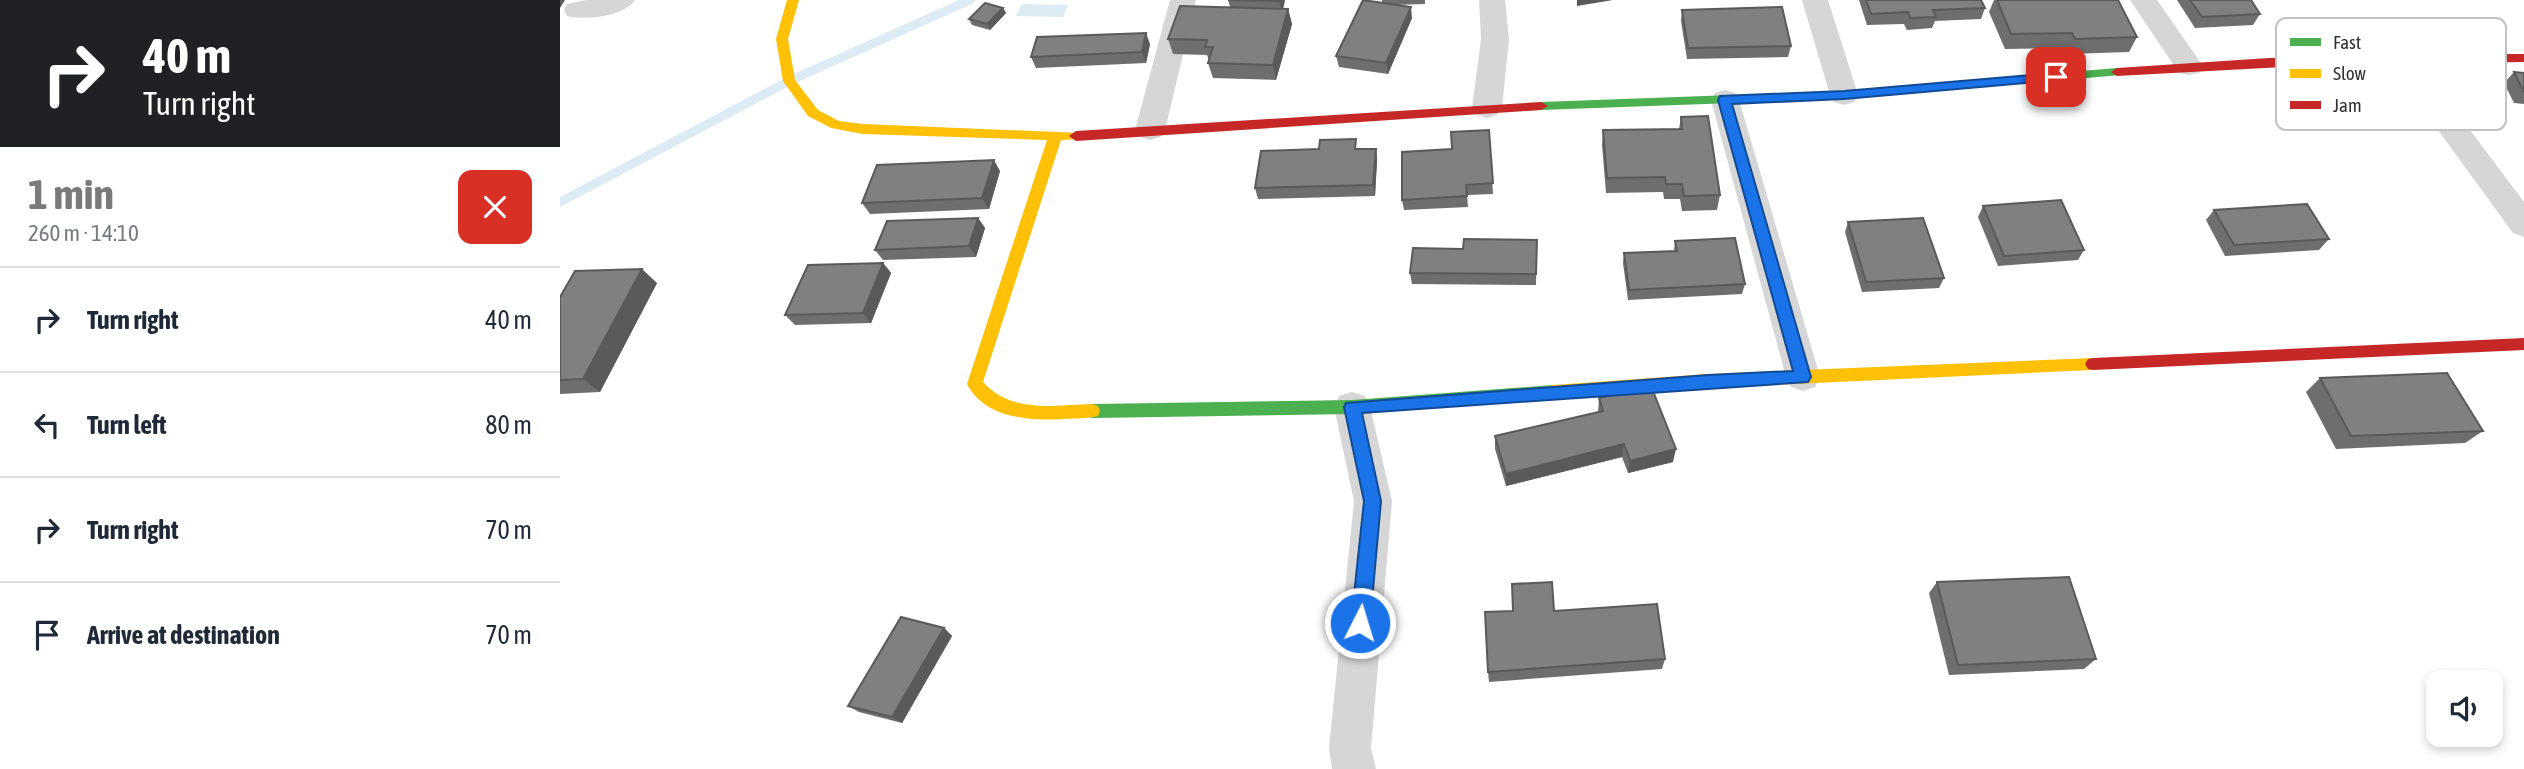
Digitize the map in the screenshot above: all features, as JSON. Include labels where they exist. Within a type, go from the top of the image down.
[{"type":"street","points":[[577,10],[614,4],[622,0]]},
{"type":"street","points":[[793,0],[782,39],[789,81],[813,113],[836,125],[875,129],[1055,137],[1487,108],[1844,95],[2189,66],[2276,63]]},
{"type":"street","points":[[1150,130],[1183,0]]},
{"type":"street","points":[[1487,108],[1495,39],[1492,0]]},
{"type":"street","points":[[1815,0],[1844,95]]},
{"type":"street","points":[[2143,0],[2189,66]]},
{"type":"street","points":[[2506,58],[2524,58]]},
{"type":"street","points":[[1725,100],[1803,377]]},
{"type":"street","points":[[2453,130],[2524,225]]},
{"type":"street","points":[[1055,137],[975,384],[985,398],[1012,412],[1352,407],[1708,381],[2524,344]]},
{"type":"street","points":[[1352,407],[1373,501],[1350,748],[1354,769]]},
{"type":"shaded area","points":[[1022,4],[1068,5],[1063,17],[1016,16]]},
{"type":"building","points":[[1363,0],[1411,7],[1386,63],[1336,56]]},
{"type":"building","points":[[1866,0],[1981,0],[1985,8],[1933,10],[1936,17],[1910,18],[1908,12],[1871,14]]},
{"type":"building","points":[[1997,0],[2118,0],[2137,37],[2075,39],[2072,33],[2011,34]]},
{"type":"building","points":[[2190,0],[2251,0],[2260,14],[2202,17]]},
{"type":"building","points":[[985,3],[1003,8],[987,24],[969,19]]},
{"type":"building","points":[[1180,6],[1288,9],[1273,65],[1208,63],[1213,47],[1205,47],[1207,40],[1168,39]]},
{"type":"building","points":[[1782,7],[1791,46],[1688,48],[1682,10]]},
{"type":"building","points":[[1146,33],[1142,52],[1031,57],[1037,37]]},
{"type":"building","points":[[2514,72],[2524,73],[2524,92]]},
{"type":"building","points":[[1708,116],[1720,195],[1684,196],[1682,184],[1666,184],[1665,177],[1607,178],[1603,130],[1682,129],[1681,117]]},
{"type":"building","points":[[1489,130],[1493,183],[1466,185],[1467,196],[1402,200],[1402,152],[1452,149],[1451,132]]},
{"type":"building","points":[[1356,139],[1355,149],[1376,149],[1373,185],[1255,188],[1261,151],[1319,149],[1320,140]]},
{"type":"building","points":[[994,160],[982,198],[862,203],[877,165]]},
{"type":"building","points":[[2061,200],[2084,250],[2004,256],[1983,206]]},
{"type":"building","points":[[2307,204],[2329,239],[2234,245],[2214,210]]},
{"type":"building","points":[[978,218],[969,246],[875,250],[887,221]]},
{"type":"building","points":[[1923,218],[1944,278],[1866,282],[1848,222]]},
{"type":"building","points":[[1735,238],[1745,284],[1629,290],[1624,253],[1677,251],[1675,241]]},
{"type":"building","points":[[1464,239],[1537,240],[1536,274],[1410,273],[1413,248],[1463,249]]},
{"type":"building","points":[[883,263],[863,313],[785,315],[808,265]]},
{"type":"building","points":[[642,269],[583,379],[560,380],[560,297],[575,271]]},
{"type":"building","points":[[2447,373],[2483,431],[2351,436],[2320,378]]},
{"type":"building","points":[[1651,386],[1676,449],[1630,461],[1624,444],[1506,474],[1495,436],[1603,411],[1599,398]]},
{"type":"building","points":[[2069,577],[2096,659],[1958,665],[1937,582]]},
{"type":"building","points":[[1552,582],[1554,611],[1657,604],[1665,659],[1488,672],[1485,612],[1513,611],[1512,584]]},
{"type":"building","points":[[901,617],[944,628],[892,717],[848,706]]},
{"type":"waterway","points":[[560,202],[789,81],[970,0]]},
{"type":"traffic: fast","points":[[1541,106],[1844,95],[2117,72]]},
{"type":"traffic: fast","points":[[1092,411],[1352,407],[1553,392]]},
{"type":"traffic: slow","points":[[793,0],[782,39],[789,81],[813,113],[836,125],[863,129],[1076,136]]},
{"type":"traffic: slow","points":[[1055,137],[975,384],[999,405],[1013,410],[1044,413],[1092,411]]},
{"type":"traffic: slow","points":[[1553,392],[1708,381],[2093,364]]},
{"type":"traffic: jam","points":[[2506,58],[2524,58]]},
{"type":"traffic: jam","points":[[2117,72],[2276,62]]},
{"type":"traffic: jam","points":[[1076,136],[1541,106]]},
{"type":"traffic: jam","points":[[2093,364],[2524,344]]},
{"type":"route","points":[[1360,623],[1373,501],[1352,407],[1708,381],[1803,377],[1725,100],[1844,95],[2056,77]]}]
